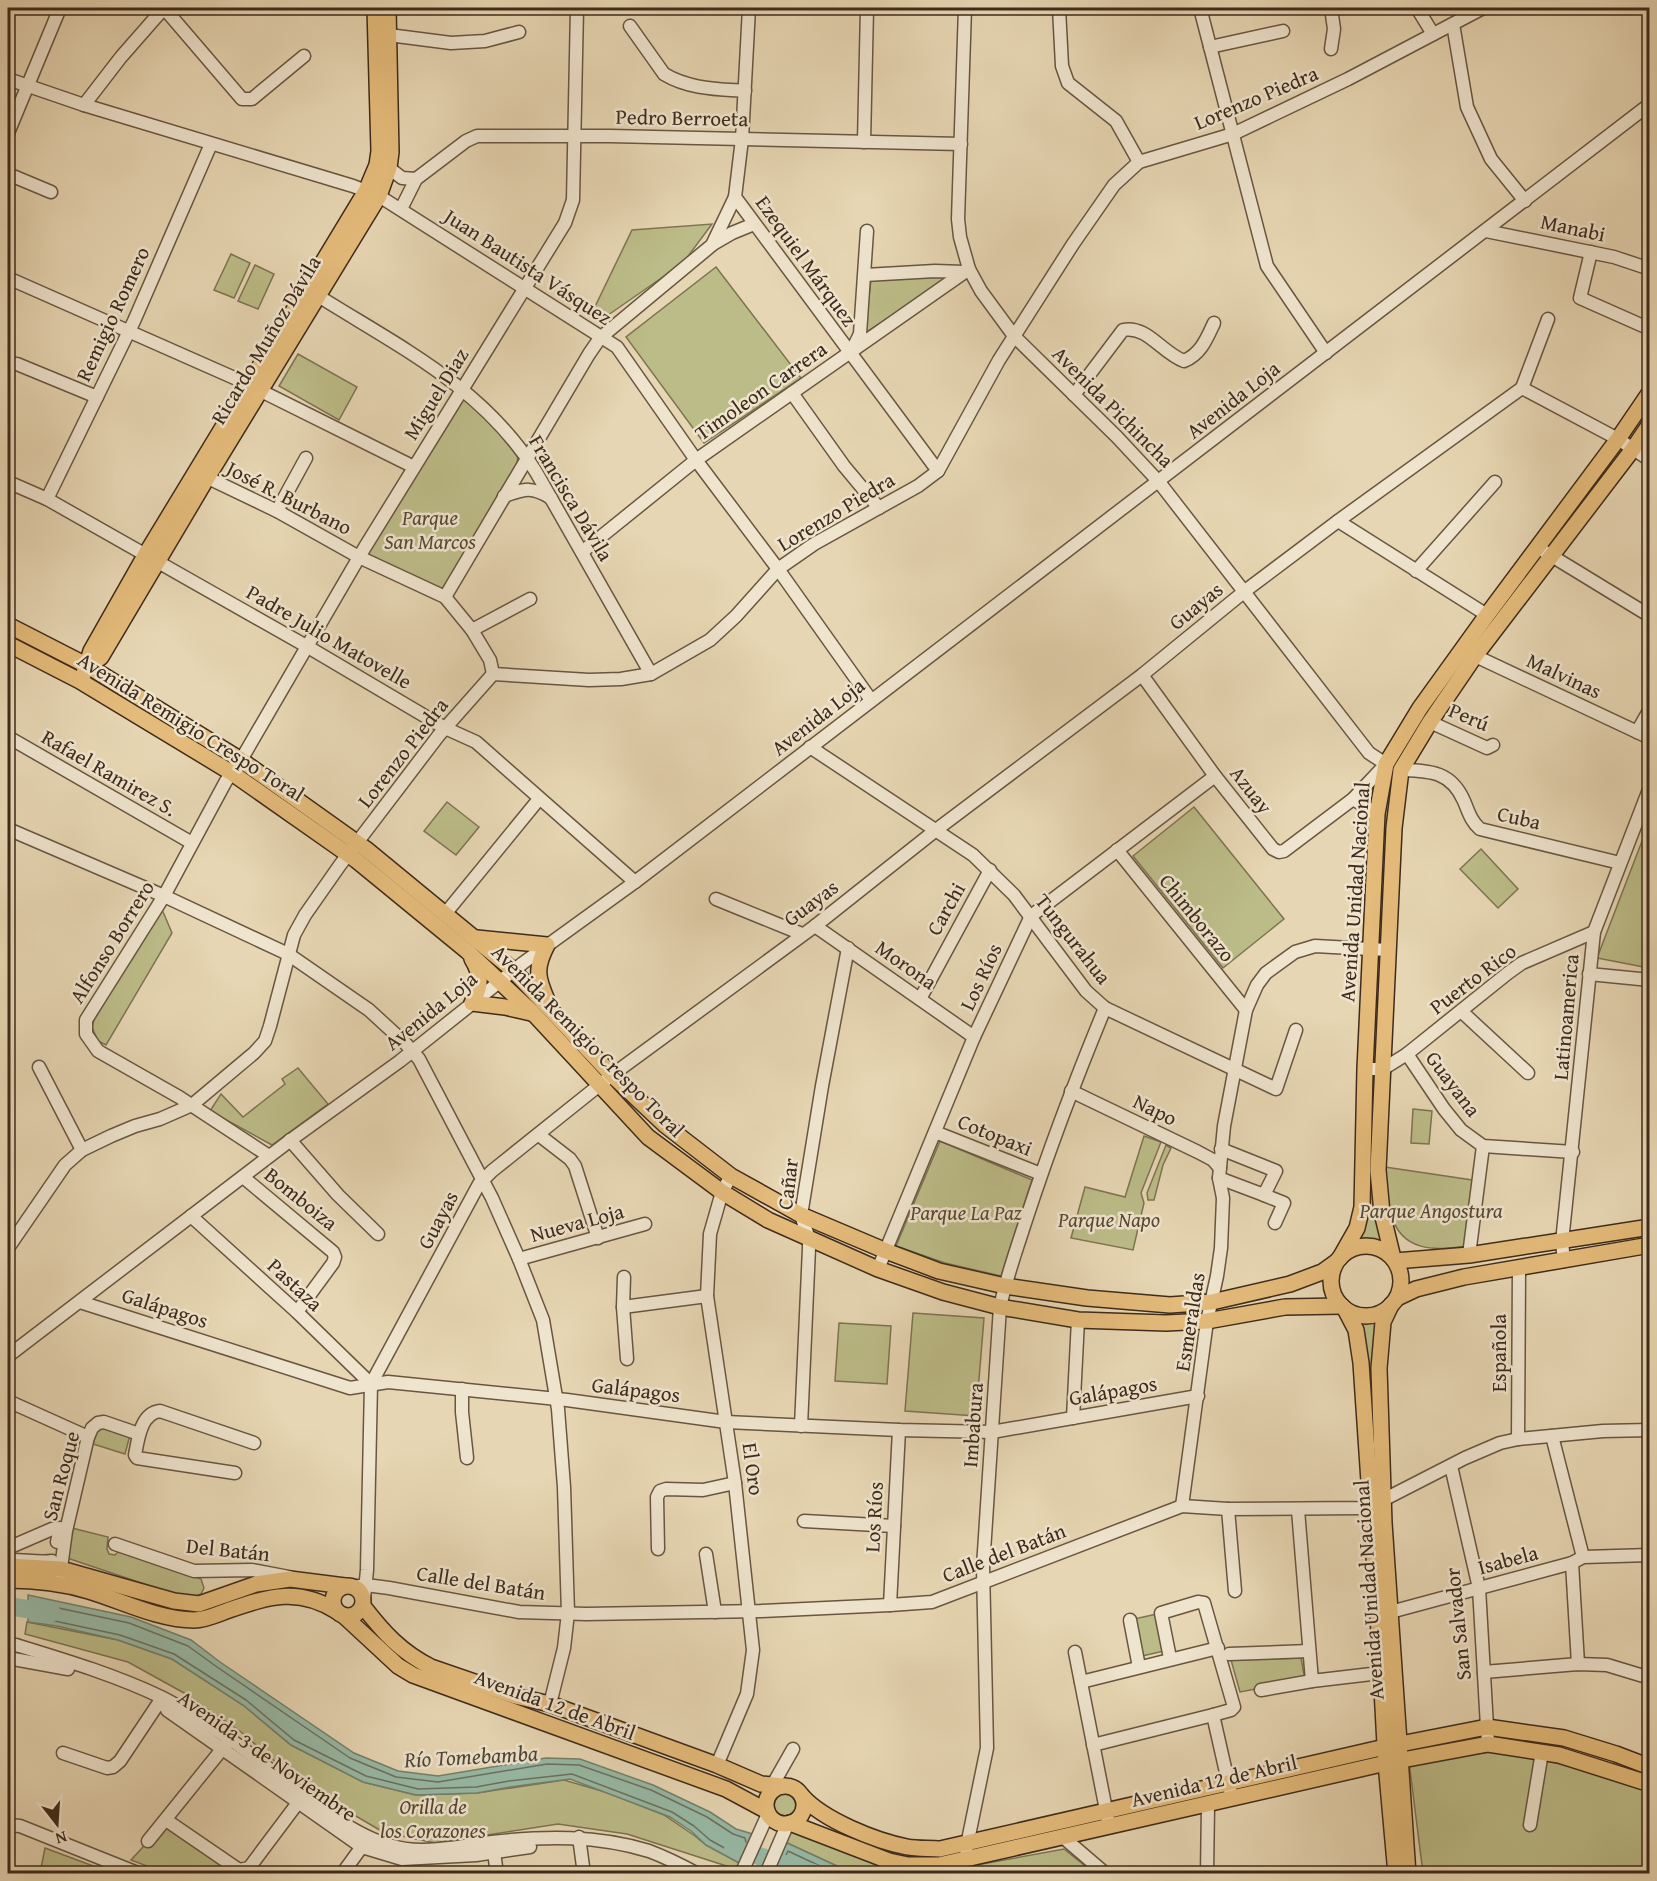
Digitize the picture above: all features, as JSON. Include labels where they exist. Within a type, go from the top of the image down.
[{"type":"main road","name":"Ricardo Muñoz Dávila","points":[[80,681],[88,666],[101,657],[152,558],[201,474],[389,168],[391,152],[383,34],[375,8]]},
{"type":"main road","name":"Ricardo Muñoz Dávila","points":[[372,193],[379,151],[383,34],[388,8]]},
{"type":"main road","name":"Avenida Unidad Nacional","points":[[1394,1259],[1379,1195],[1379,1157],[1395,822],[1401,770],[1430,722],[1487,615],[1618,439],[1650,392]]},
{"type":"main road","name":"Avenida Unidad Nacional","points":[[1338,1260],[1357,1228],[1362,1207],[1365,1069],[1377,814],[1386,764],[1420,708],[1551,557],[1648,427]]},
{"type":"main road","name":"Avenida Remigio Crespo Toral","points":[[8,625],[88,666],[237,766],[445,914],[477,938],[513,970],[612,1075],[665,1125],[731,1176],[801,1215],[939,1271],[1005,1286],[1087,1298],[1170,1305],[1212,1302],[1290,1284],[1322,1272],[1338,1260]]},
{"type":"main road","name":"Avenida Remigio Crespo Toral","points":[[8,644],[237,766]]},
{"type":"main road","name":"Avenida Pichincha","points":[[1386,764],[1401,770]]},
{"type":"main road","name":"Avenida Remigio Crespo Toral","points":[[353,849],[533,1013],[648,1137],[722,1192],[768,1220],[809,1239],[878,1269],[943,1292],[1000,1306],[1078,1320],[1166,1323],[1207,1321],[1285,1307],[1343,1307]]},
{"type":"main road","points":[[477,938],[547,945],[540,958],[537,974],[549,1006]]},
{"type":"main road","points":[[467,951],[477,967],[480,979],[479,991],[472,1003],[506,1006],[533,1013]]},
{"type":"main road","points":[[1394,1259],[1469,1255],[1650,1227]]},
{"type":"main road","points":[[1394,1301],[1401,1278],[1394,1259],[1385,1251],[1366,1246],[1347,1251],[1338,1260],[1332,1273],[1331,1285],[1335,1296],[1343,1307],[1354,1314],[1374,1315],[1416,1289],[1442,1282],[1650,1245]]},
{"type":"main road","name":"Avenida Unidad Nacional","points":[[1377,1502],[1380,1341],[1383,1322],[1394,1301]]},
{"type":"main road","name":"Avenida Unidad Nacional","points":[[1343,1307],[1353,1322],[1359,1342],[1377,1502],[1393,1762],[1396,1874]]},
{"type":"main road","name":"Avenida 12 de Abril","points":[[8,1566],[193,1604],[256,1584],[290,1579],[305,1580],[358,1592],[388,1637],[421,1661],[515,1696],[550,1704],[717,1765],[761,1784],[794,1788],[811,1805],[827,1815],[886,1842],[909,1848],[940,1849],[1107,1819],[1208,1805],[1393,1762],[1488,1744],[1559,1755],[1649,1776]]},
{"type":"main road","name":"Avenida 12 de Abril","points":[[8,1580],[60,1576],[91,1591],[182,1619],[206,1618],[274,1596],[291,1595],[315,1600],[340,1614],[398,1666],[413,1675],[726,1789],[777,1822],[908,1865],[939,1865],[1064,1838],[1107,1819],[1228,1784],[1392,1745],[1487,1727],[1564,1738],[1616,1754],[1649,1776]]},
{"type":"main road","points":[[338,1590],[358,1592],[360,1612],[354,1616],[340,1614],[334,1605],[334,1597],[338,1590]]},
{"type":"main road","name":"Avenida Unidad Nacional","points":[[1385,1614],[1380,1672],[1392,1745]]},
{"type":"main road","name":"Avenida Unidad Nacional","points":[[1393,1762],[1408,1874]]},
{"type":"main road","points":[[767,1815],[766,1802],[770,1793],[777,1786]]},
{"type":"main road","points":[[788,1824],[800,1817],[804,1801],[802,1796]]},
{"type":"street","points":[[8,133],[60,8]]},
{"type":"street","points":[[84,105],[121,57],[164,8],[242,99],[252,99],[304,56]]},
{"type":"street","name":"Miguel Diaz","points":[[237,766],[359,557],[565,223],[573,200],[577,8]]},
{"type":"street","name":"Ezequiel Márquez","points":[[749,8],[742,138],[735,197],[938,471]]},
{"type":"street","points":[[864,142],[867,8]]},
{"type":"street","name":"Avenida Pichincha","points":[[964,8],[958,219],[967,271],[1014,336],[1159,482],[1369,753],[1386,764]]},
{"type":"street","points":[[1059,8],[1062,66],[1068,83],[1116,121],[1139,162]]},
{"type":"street","points":[[1200,8],[1267,266],[1326,353]]},
{"type":"street","points":[[1331,8],[1334,29],[1331,49]]},
{"type":"street","points":[[1417,8],[1433,34]]},
{"type":"street","name":"Lorenzo Piedra","points":[[8,1248],[66,1165],[82,1150],[135,1126],[160,1119],[192,1105],[265,1041],[294,935],[305,915],[445,728],[494,674],[589,680],[621,679],[651,674],[710,640],[736,616],[778,569],[814,544],[879,508],[938,471],[999,360],[1073,244],[1114,185],[1139,162],[1233,134],[1348,79],[1483,8]]},
{"type":"street","points":[[1453,24],[1467,107],[1491,159],[1525,201]]},
{"type":"street","points":[[630,26],[664,74],[669,77],[691,86],[745,91]]},
{"type":"street","points":[[1210,47],[1283,31]]},
{"type":"street","points":[[383,34],[451,43],[485,41],[519,32]]},
{"type":"street","name":"Juan Bautista Vásquez","points":[[8,79],[84,105],[372,193],[401,209],[616,347],[871,700]]},
{"type":"street","name":"Avenida Loja","points":[[8,1356],[290,1140],[413,1051],[513,970],[635,882],[1650,104]]},
{"type":"street","name":"Pedro Berroeta","points":[[401,209],[416,179],[466,141],[477,136],[575,135],[961,144]]},
{"type":"street","name":"Remigio Romero","points":[[48,499],[129,331],[211,144]]},
{"type":"street","points":[[389,168],[402,178],[416,179]]},
{"type":"street","points":[[8,174],[51,192]]},
{"type":"street","points":[[712,245],[735,197]]},
{"type":"street","points":[[445,597],[600,338],[712,245],[754,224]]},
{"type":"street","points":[[850,353],[860,334],[867,231]]},
{"type":"street","name":"Manabi","points":[[1486,231],[1614,257],[1650,269]]},
{"type":"street","points":[[1591,252],[1580,298],[1650,329]]},
{"type":"street","points":[[865,275],[967,271]]},
{"type":"street","name":"Timoleon Carrera","points":[[582,552],[696,460],[967,271]]},
{"type":"street","points":[[8,278],[254,387],[414,467]]},
{"type":"street","name":"Francisca Dávila","points":[[312,292],[463,388],[492,415],[527,457],[651,674]]},
{"type":"street","points":[[1548,319],[1522,388],[1618,439],[1650,460]]},
{"type":"street","points":[[1074,394],[1123,330],[1132,328],[1143,332],[1174,357],[1184,361],[1191,358],[1202,347],[1214,323]]},
{"type":"street","points":[[8,366],[17,364],[97,397]]},
{"type":"street","name":"Guayas","points":[[358,1592],[370,1384],[479,1184],[492,1171],[612,1075],[815,926],[936,830],[1142,675],[1245,591],[1522,388]]},
{"type":"street","points":[[792,393],[844,466],[879,508]]},
{"type":"street","points":[[277,511],[306,458]]},
{"type":"street","name":"José R. Burbano","points":[[201,474],[277,511],[359,557],[445,597],[472,630],[490,660],[494,674]]},
{"type":"street","name":"Padre Julio Matovelle","points":[[8,482],[48,499],[308,646],[445,728],[476,742],[635,882]]},
{"type":"street","points":[[1416,571],[1495,482]]},
{"type":"street","points":[[504,496],[525,489],[537,490],[553,500]]},
{"type":"street","points":[[1338,521],[1487,615]]},
{"type":"street","points":[[1537,547],[1650,616]]},
{"type":"street","points":[[472,630],[530,599]]},
{"type":"street","name":"Malvinas","points":[[1468,653],[1650,738]]},
{"type":"street","name":"Azuay","points":[[1142,675],[1215,776],[1273,849],[1279,852],[1284,851],[1353,799],[1386,764]]},
{"type":"street","points":[[1638,732],[1650,709]]},
{"type":"street","name":"Perú","points":[[1430,722],[1487,748],[1493,746]]},
{"type":"street","name":"Rafael Ramirez S.","points":[[8,737],[192,843]]},
{"type":"street","name":"Tungurahua","points":[[810,747],[973,855],[990,870],[1030,916],[1086,991],[1104,1008],[1276,1089],[1296,1030]]},
{"type":"street","name":"Alfonso Borrero","points":[[237,766],[164,896],[86,1020],[86,1034],[98,1051],[192,1105],[269,1156]]},
{"type":"street","name":"Cuba","points":[[1401,770],[1433,771],[1449,780],[1459,789],[1472,821],[1480,830],[1620,863]]},
{"type":"street","name":"Los Ríos","points":[[878,1269],[974,1037],[1030,916],[1215,776]]},
{"type":"street","name":"Latinoamerica","points":[[1564,1261],[1562,1242],[1594,932],[1650,787]]},
{"type":"street","points":[[445,914],[539,799]]},
{"type":"street","points":[[1353,799],[1377,814]]},
{"type":"street","points":[[8,829],[164,896],[288,954],[369,1010],[413,1051],[483,1180],[519,1258],[543,1320],[557,1399],[564,1487],[568,1613],[564,1648],[550,1704]]},
{"type":"street","name":"Chimborazo","points":[[1117,850],[1246,1010]]},
{"type":"street","name":"Carchi","points":[[920,999],[990,870]]},
{"type":"street","points":[[716,899],[802,934]]},
{"type":"street","name":"Morona","points":[[815,926],[974,1037]]},
{"type":"street","name":"Puerto Rico","points":[[1383,1069],[1407,1054],[1522,963],[1594,932]]},
{"type":"street","name":"Esmeraldas","points":[[1182,1506],[1207,1321],[1221,1248],[1223,1198],[1220,1173],[1221,1149],[1233,1070],[1246,1010],[1257,985],[1266,973],[1295,952],[1315,946],[1388,950]]},
{"type":"street","name":"Cañar","points":[[801,1426],[809,1239],[801,1215],[848,948]]},
{"type":"street","points":[[1589,974],[1650,981]]},
{"type":"street","name":"Imbabura","points":[[963,1860],[969,1843],[987,1748],[983,1582],[1000,1306],[1041,1174],[1104,1008]]},
{"type":"street","points":[[1461,1011],[1528,1073]]},
{"type":"street","name":"Guayana","points":[[1407,1054],[1444,1110],[1461,1130],[1483,1146],[1573,1152]]},
{"type":"street","points":[[39,1067],[82,1150]]},
{"type":"street","points":[[1365,1069],[1383,1069]]},
{"type":"street","name":"Napo","points":[[1071,1091],[1213,1160],[1220,1173]]},
{"type":"street","name":"Cotopaxi","points":[[935,1132],[1041,1174]]},
{"type":"street","points":[[539,1135],[570,1158],[575,1166],[598,1238]]},
{"type":"street","points":[[290,1140],[338,1195],[378,1234]]},
{"type":"street","points":[[1469,1255],[1483,1146]]},
{"type":"street","points":[[1221,1149],[1276,1171],[1264,1195]]},
{"type":"street","points":[[1220,1173],[1284,1203],[1275,1223]]},
{"type":"street","name":"El Oro","points":[[717,1765],[747,1694],[753,1650],[735,1483],[707,1296],[710,1234],[722,1192],[731,1176]]},
{"type":"street","name":"Bomboiza","points":[[243,1177],[333,1252],[335,1257],[333,1263],[297,1312]]},
{"type":"street","name":"Pastaza","points":[[191,1216],[297,1312],[370,1384]]},
{"type":"street","name":"Nueva Loja","points":[[519,1258],[645,1224]]},
{"type":"street","name":"Española","points":[[1518,1439],[1519,1268]]},
{"type":"street","points":[[624,1277],[623,1307],[627,1359]]},
{"type":"street","points":[[623,1307],[707,1296]]},
{"type":"street","name":"Galápagos","points":[[80,1302],[350,1388],[388,1382],[557,1399],[726,1422],[992,1432],[1198,1396]]},
{"type":"street","points":[[1073,1418],[1078,1320]]},
{"type":"street","points":[[462,1389],[467,1458]]},
{"type":"street","points":[[8,1401],[88,1437]]},
{"type":"street","points":[[235,1473],[142,1460],[135,1455],[147,1417],[153,1412],[160,1411],[254,1443]]},
{"type":"street","name":"San Roque","points":[[60,1576],[66,1531],[88,1437],[93,1428],[98,1423],[104,1422],[140,1434]]},
{"type":"street","name":"Los Ríos","points":[[890,1605],[899,1430]]},
{"type":"street","name":"Calle del Batán","points":[[358,1592],[519,1612],[568,1613],[750,1611],[932,1602],[1182,1506],[1298,1510],[1361,1508],[1484,1449],[1518,1439],[1603,1431],[1650,1430]]},
{"type":"street","points":[[1552,1436],[1578,1560],[1578,1664]]},
{"type":"street","name":"San Salvador","points":[[1450,1466],[1479,1588],[1488,1744]]},
{"type":"street","points":[[658,1549],[657,1497],[660,1491],[666,1489],[704,1490],[735,1483]]},
{"type":"street","points":[[1228,1509],[1235,1591]]},
{"type":"street","points":[[1298,1510],[1312,1681]]},
{"type":"street","points":[[804,1521],[894,1526]]},
{"type":"street","points":[[8,1548],[52,1529],[60,1528],[54,1560],[48,1562],[8,1560]]},
{"type":"street","name":"Del Batán","points":[[115,1544],[194,1571],[252,1570],[305,1580]]},
{"type":"street","points":[[706,1554],[715,1612]]},
{"type":"street","name":"Isabela","points":[[1385,1614],[1578,1560],[1650,1555]]},
{"type":"street","points":[[1093,1745],[1213,1715],[1234,1707],[1204,1603],[1198,1602],[1161,1613],[1170,1658]]},
{"type":"street","points":[[1130,1620],[1139,1666]]},
{"type":"street","name":"Avenida 3 de Noviembre","points":[[8,1646],[16,1645],[84,1666],[160,1700],[301,1798],[327,1812],[366,1842],[407,1855],[599,1839],[646,1851],[698,1874]]},
{"type":"street","points":[[1081,1682],[1170,1658],[1218,1648]]},
{"type":"street","points":[[1075,1652],[1107,1819]]},
{"type":"street","points":[[1229,1654],[1309,1652]]},
{"type":"street","name":"Avenida 3 de Noviembre","points":[[8,1658],[85,1674],[160,1700]]},
{"type":"street","points":[[1484,1672],[1578,1664],[1607,1665],[1650,1678]]},
{"type":"street","points":[[1261,1690],[1380,1672]]},
{"type":"street","points":[[63,1753],[107,1768],[113,1767],[120,1761],[160,1700]]},
{"type":"street","points":[[1213,1715],[1233,1799]]},
{"type":"street","points":[[148,1841],[226,1744]]},
{"type":"street","points":[[777,1786],[793,1749]]},
{"type":"street","points":[[1530,1825],[1542,1752]]},
{"type":"street","points":[[166,1820],[239,1870],[249,1868],[301,1798]]},
{"type":"street","points":[[1207,1874],[1208,1805]]},
{"type":"street","points":[[741,1874],[767,1815]]},
{"type":"street","points":[[766,1874],[788,1824]]},
{"type":"street","points":[[8,1825],[20,1826],[140,1874]]},
{"type":"street","points":[[1064,1838],[1106,1874]]},
{"type":"street","points":[[579,1841],[584,1874]]},
{"type":"street","name":"Avenida 3 de Noviembre","points":[[579,1841],[643,1857],[683,1874]]},
{"type":"street","points":[[342,1874],[366,1842]]},
{"type":"street","points":[[493,1847],[497,1874]]},
{"type":"street","points":[[406,1874],[407,1855]]},
{"type":"green space","points":[[712,224],[683,263],[601,320],[591,315],[632,230]]},
{"type":"green space","points":[[231,254],[250,263],[234,298],[214,290]]},
{"type":"green space","points":[[255,265],[274,274],[258,309],[238,301]]},
{"type":"green space","points":[[716,267],[801,378],[704,443],[626,337]]},
{"type":"green space","points":[[953,277],[865,333],[871,279]]},
{"type":"green space","points":[[298,354],[357,387],[339,420],[279,386]]},
{"type":"green space","name":"Parque San Marcos","points":[[462,394],[488,418],[518,453],[517,464],[443,592],[364,554]]},
{"type":"green space","points":[[1389,801],[1381,1068],[1366,1067],[1378,802]]},
{"type":"green space","points":[[447,802],[479,827],[456,855],[424,831]]},
{"type":"green space","points":[[1194,807],[1284,919],[1223,968],[1133,856]]},
{"type":"green space","points":[[1649,823],[1649,968],[1597,958]]},
{"type":"green space","points":[[1481,849],[1518,889],[1498,908],[1460,869]]},
{"type":"green space","points":[[161,907],[172,933],[106,1045],[98,1041],[92,1027],[94,1020]]},
{"type":"green space","points":[[298,1068],[328,1104],[272,1145],[210,1111],[221,1094],[243,1117],[285,1084],[282,1079]]},
{"type":"green space","points":[[1366,1070],[1381,1070],[1377,1132],[1390,1255],[1372,1245],[1350,1247],[1356,1234]]},
{"type":"green space","points":[[1413,1109],[1432,1111],[1429,1144],[1411,1143]]},
{"type":"green space","name":"Parque Napo","points":[[1144,1136],[1161,1142],[1141,1193],[1144,1203],[1133,1250],[1071,1238],[1085,1187],[1125,1197]]},
{"type":"green space","name":"Parque La Paz","points":[[940,1141],[1032,1180],[1001,1276],[945,1263],[896,1246]]},
{"type":"green space","points":[[1166,1145],[1171,1148],[1163,1165],[1154,1200],[1148,1200],[1147,1193]]},
{"type":"green space","name":"Parque Angostura","points":[[1385,1167],[1472,1180],[1467,1246],[1432,1248],[1411,1242],[1403,1236],[1391,1214]]},
{"type":"green space","points":[[913,1313],[984,1318],[976,1416],[905,1411]]},
{"type":"green space","points":[[1383,1313],[1372,1504],[1357,1316],[1375,1316]]},
{"type":"green space","points":[[839,1323],[891,1326],[887,1384],[835,1381]]},
{"type":"green space","points":[[99,1426],[130,1435],[125,1454],[93,1444]]},
{"type":"green space","points":[[72,1528],[108,1537],[109,1554],[115,1555],[121,1549],[201,1579],[204,1588],[201,1594],[194,1597],[183,1597],[67,1558]]},
{"type":"green space","points":[[1157,1614],[1164,1651],[1142,1656],[1134,1619]]},
{"type":"green space","name":"Orilla de los Corazones","points":[[27,1622],[118,1640],[172,1659],[243,1705],[291,1745],[363,1782],[416,1795],[477,1793],[564,1780],[612,1794],[664,1815],[706,1845],[741,1864],[739,1870],[627,1834],[558,1824],[435,1843],[383,1832],[301,1784],[241,1732],[184,1693],[128,1662],[25,1634]]},
{"type":"green space","points":[[1301,1658],[1305,1680],[1240,1692],[1231,1660]]},
{"type":"green space","points":[[1490,1752],[1549,1761],[1649,1790],[1649,1873],[1423,1873],[1409,1762]]},
{"type":"green space","points":[[785,1788],[797,1793],[802,1805],[797,1817],[785,1822],[773,1817],[768,1805],[773,1793]]},
{"type":"green space","points":[[166,1822],[235,1873],[165,1873],[131,1860]]},
{"type":"green space","points":[[790,1829],[864,1859],[910,1873],[852,1873],[785,1842]]},
{"type":"green space","points":[[45,1848],[112,1873],[42,1873]]},
{"type":"green space","points":[[1064,1849],[1094,1873],[911,1874],[938,1872]]},
{"type":"water","points":[[28,1595],[131,1617],[191,1640],[354,1753],[398,1771],[438,1776],[546,1758],[580,1759],[653,1785],[710,1812],[736,1829],[756,1835],[743,1865],[706,1845],[691,1831],[670,1817],[570,1779],[477,1793],[416,1795],[363,1782],[291,1745],[243,1705],[172,1659],[118,1640],[28,1622]]},
{"type":"water","points":[[785,1842],[852,1873],[794,1873],[773,1865]]},
{"type":"waterway","name":"Río Tomebamba","points":[[8,1606],[52,1613]]},
{"type":"waterway","name":"Río Tomebamba","points":[[733,1848],[817,1874]]}]
